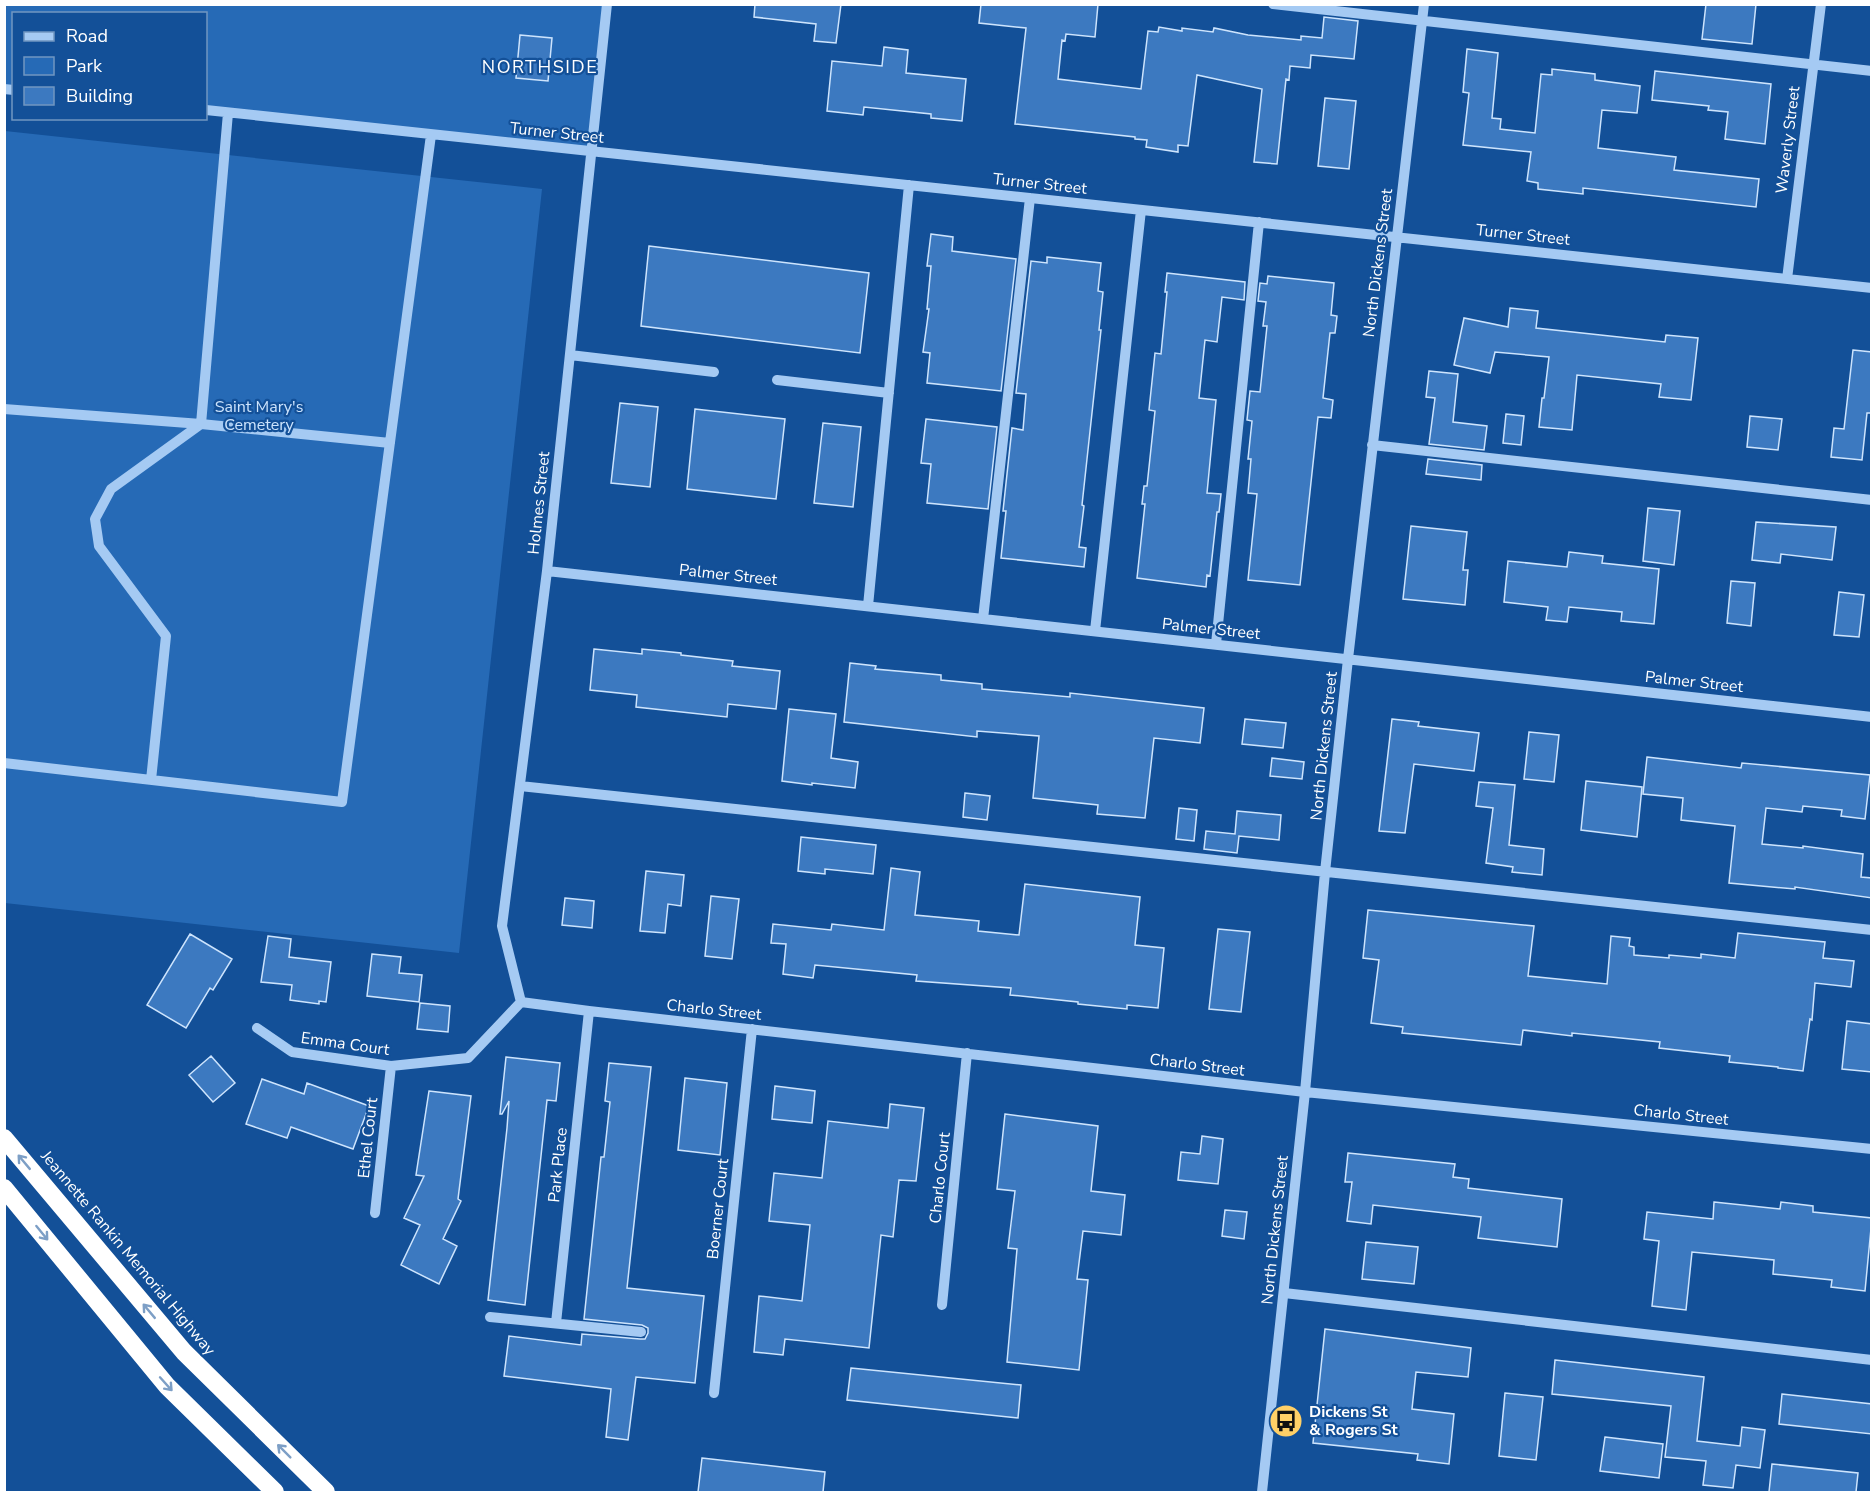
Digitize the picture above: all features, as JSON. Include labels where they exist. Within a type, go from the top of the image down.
[{"type":"highway","name":"Jeannette Rankin Memorial Highway","points":[[4,1138],[184,1352],[326,1492]]},
{"type":"highway","points":[[4,1188],[167,1386],[275,1492]]},
{"type":"street","name":"Holmes Street","points":[[521,1002],[502,926],[547,571],[607,4]]},
{"type":"street","points":[[1273,4],[1872,71]]},
{"type":"street","name":"North Dickens Street","points":[[1262,1492],[1348,659],[1424,4]]},
{"type":"street","name":"Waverly Street","points":[[1787,279],[1821,4]]},
{"type":"street","name":"Turner Street","points":[[207,110],[1872,288]]},
{"type":"street","points":[[151,780],[166,636],[99,546],[94,519],[111,489],[201,424],[228,113]]},
{"type":"street","points":[[4,763],[342,802],[431,135]]},
{"type":"street","points":[[867,606],[909,186]]},
{"type":"street","points":[[983,619],[1030,198]]},
{"type":"street","points":[[1095,631],[1141,210]]},
{"type":"street","points":[[1216,644],[1259,222]]},
{"type":"street","points":[[570,355],[714,372]]},
{"type":"street","points":[[777,380],[888,393]]},
{"type":"street","points":[[4,409],[201,424],[390,443]]},
{"type":"street","points":[[1372,445],[1872,500]]},
{"type":"street","name":"Palmer Street","points":[[547,571],[1872,717]]},
{"type":"street","points":[[520,786],[1872,930]]},
{"type":"street","name":"Charlo Street","points":[[521,1002],[1305,1092],[1872,1149]]},
{"type":"street","name":"Emma Court","points":[[256,1028],[292,1052],[391,1066],[468,1058],[521,1002]]},
{"type":"street","name":"Park Place","points":[[556,1323],[589,1011]]},
{"type":"street","name":"Boerner Court","points":[[714,1393],[752,1029]]},
{"type":"street","name":"Charlo Court","points":[[942,1305],[967,1053]]},
{"type":"street","name":"Ethel Court","points":[[375,1213],[391,1066]]},
{"type":"street","points":[[1284,1293],[1872,1360]]},
{"type":"street","points":[[490,1317],[641,1332]]},
{"type":"green space","points":[[5,5],[607,5],[591,152],[207,110],[207,12],[12,12],[12,90],[5,89]]},
{"type":"green space","name":"Saint Mary's Cemetery","points":[[5,131],[542,189],[459,953],[5,903]]},
{"type":"building","points":[[755,4],[841,4],[836,43],[814,41],[816,24],[754,17]]},
{"type":"building","points":[[981,4],[1098,4],[1095,37],[1066,34],[1065,41],[1062,40],[1058,79],[1141,89],[1148,31],[1158,32],[1159,27],[1182,31],[1182,28],[1213,32],[1214,28],[1248,35],[1301,40],[1301,36],[1322,38],[1324,17],[1358,21],[1354,59],[1311,55],[1310,68],[1290,66],[1289,80],[1286,79],[1277,164],[1254,162],[1262,89],[1197,75],[1188,146],[1178,145],[1178,152],[1146,147],[1147,140],[1135,139],[1135,137],[1015,124],[1026,28],[979,23]]},
{"type":"building","points":[[1706,4],[1756,4],[1752,44],[1702,39]]},
{"type":"building","points":[[520,35],[552,38],[548,81],[516,78]]},
{"type":"building","points":[[884,47],[908,50],[906,73],[966,79],[962,121],[931,118],[931,114],[864,107],[863,115],[827,111],[832,61],[882,66]]},
{"type":"building","points":[[1467,49],[1498,53],[1492,118],[1501,119],[1500,129],[1535,133],[1541,74],[1552,75],[1552,69],[1595,74],[1595,80],[1640,86],[1637,113],[1602,110],[1598,148],[1676,157],[1674,170],[1759,179],[1756,207],[1583,188],[1583,194],[1538,189],[1538,183],[1527,181],[1531,152],[1463,145],[1469,93],[1463,92]]},
{"type":"building","points":[[1655,71],[1771,84],[1765,144],[1725,139],[1728,112],[1708,110],[1709,106],[1652,100]]},
{"type":"building","points":[[1325,98],[1356,101],[1349,169],[1318,166]]},
{"type":"building","points":[[931,234],[953,237],[952,251],[1016,259],[1001,391],[927,383],[930,353],[923,352],[929,309],[927,309],[931,266],[927,266]]},
{"type":"building","points":[[649,246],[869,273],[860,353],[641,326]]},
{"type":"building","points":[[1047,257],[1101,263],[1098,291],[1103,292],[1099,330],[1101,330],[1079,547],[1086,548],[1084,567],[1001,558],[1006,511],[1003,511],[1012,428],[1023,430],[1026,394],[1016,393],[1031,261],[1047,263]]},
{"type":"building","points":[[1167,273],[1245,282],[1244,300],[1222,297],[1217,342],[1205,340],[1199,398],[1216,400],[1207,493],[1221,494],[1210,576],[1207,575],[1206,587],[1137,578],[1145,504],[1142,504],[1144,486],[1147,486],[1155,411],[1149,410],[1155,353],[1161,354]]},
{"type":"building","points":[[1268,276],[1334,283],[1331,315],[1337,316],[1335,333],[1330,333],[1323,398],[1333,400],[1331,418],[1318,417],[1300,585],[1248,580],[1257,494],[1248,493],[1251,459],[1248,459],[1252,421],[1247,420],[1250,391],[1260,392],[1267,326],[1263,326],[1266,302],[1258,301],[1260,283],[1267,284]]},
{"type":"building","points":[[1510,308],[1538,311],[1536,328],[1665,342],[1666,335],[1698,338],[1691,400],[1659,397],[1661,384],[1577,375],[1572,430],[1539,427],[1549,357],[1495,352],[1490,373],[1454,365],[1464,318],[1508,327]]},
{"type":"building","points":[[1853,350],[1872,352],[1872,413],[1867,413],[1862,460],[1831,457],[1834,428],[1844,429]]},
{"type":"building","points":[[1429,371],[1458,374],[1453,422],[1487,426],[1484,450],[1429,444],[1435,398],[1426,397]]},
{"type":"building","points":[[620,403],[658,407],[650,487],[611,483]]},
{"type":"building","points":[[695,409],[785,419],[776,499],[687,489]]},
{"type":"building","points":[[1506,414],[1524,416],[1521,445],[1503,443]]},
{"type":"building","points":[[1750,416],[1782,419],[1778,450],[1747,447]]},
{"type":"building","points":[[926,419],[997,427],[988,509],[927,503],[931,464],[921,463]]},
{"type":"building","points":[[823,423],[861,427],[853,507],[814,503]]},
{"type":"building","points":[[1428,459],[1482,465],[1481,480],[1426,474]]},
{"type":"building","points":[[1648,508],[1680,511],[1674,565],[1643,561]]},
{"type":"building","points":[[1756,522],[1836,527],[1832,560],[1781,554],[1780,563],[1752,560]]},
{"type":"building","points":[[1411,526],[1467,532],[1463,570],[1468,570],[1465,605],[1403,599]]},
{"type":"building","points":[[1569,552],[1603,556],[1602,563],[1659,569],[1654,624],[1621,621],[1622,612],[1569,607],[1567,622],[1546,620],[1548,607],[1504,602],[1508,561],[1567,567]]},
{"type":"building","points":[[1731,581],[1755,583],[1751,626],[1727,623]]},
{"type":"building","points":[[1839,592],[1864,595],[1859,637],[1834,635]]},
{"type":"building","points":[[594,649],[642,654],[642,649],[681,653],[681,655],[733,661],[732,666],[780,671],[776,709],[728,704],[727,717],[636,707],[637,695],[590,690]]},
{"type":"building","points":[[850,663],[876,666],[875,669],[941,675],[941,680],[982,684],[982,689],[1070,697],[1070,693],[1204,708],[1200,743],[1154,738],[1145,818],[1097,814],[1098,805],[1033,798],[1039,736],[977,731],[977,737],[844,722]]},
{"type":"building","points":[[789,709],[836,714],[831,758],[858,762],[855,788],[782,781]]},
{"type":"building","points":[[1245,719],[1286,723],[1283,748],[1242,744]]},
{"type":"building","points":[[1392,719],[1419,722],[1418,726],[1479,733],[1474,771],[1414,764],[1405,833],[1379,831]]},
{"type":"building","points":[[1529,732],[1559,735],[1554,782],[1524,779]]},
{"type":"building","points":[[1647,757],[1741,768],[1742,763],[1870,775],[1865,819],[1841,816],[1842,810],[1803,806],[1802,812],[1766,808],[1762,844],[1803,848],[1803,846],[1863,854],[1861,877],[1872,878],[1872,898],[1795,887],[1795,889],[1729,883],[1735,826],[1681,820],[1683,798],[1643,794]]},
{"type":"building","points":[[1272,758],[1304,762],[1302,779],[1270,776]]},
{"type":"building","points":[[1586,781],[1642,787],[1637,837],[1581,830]]},
{"type":"building","points":[[1479,782],[1515,785],[1509,845],[1544,849],[1542,875],[1512,872],[1513,867],[1486,863],[1493,808],[1476,806]]},
{"type":"building","points":[[965,793],[990,796],[987,820],[963,817]]},
{"type":"building","points":[[1179,808],[1197,810],[1194,841],[1176,839]]},
{"type":"building","points":[[1237,811],[1281,815],[1279,840],[1239,836],[1237,853],[1204,849],[1206,831],[1235,834]]},
{"type":"building","points":[[801,837],[876,845],[873,874],[825,869],[825,874],[798,871]]},
{"type":"building","points":[[891,868],[920,872],[915,915],[979,921],[978,931],[1019,935],[1025,884],[1140,897],[1135,945],[1164,948],[1158,1008],[1127,1005],[1127,1009],[1078,1004],[1078,1002],[1010,995],[1011,988],[916,981],[917,975],[815,965],[813,978],[783,974],[786,944],[771,943],[773,924],[831,930],[832,924],[884,930]]},
{"type":"building","points":[[646,871],[684,875],[681,906],[668,904],[665,933],[640,931]]},
{"type":"building","points":[[711,896],[739,899],[732,959],[705,956]]},
{"type":"building","points":[[565,898],[594,901],[592,928],[562,925]]},
{"type":"building","points":[[1368,910],[1534,926],[1528,976],[1607,984],[1611,936],[1630,938],[1629,946],[1634,947],[1634,955],[1669,958],[1669,955],[1701,958],[1701,954],[1735,958],[1738,933],[1825,942],[1823,958],[1854,961],[1851,987],[1815,983],[1812,1020],[1810,1019],[1803,1071],[1729,1062],[1730,1056],[1659,1048],[1660,1042],[1572,1033],[1572,1036],[1523,1030],[1521,1045],[1402,1033],[1403,1027],[1371,1023],[1379,960],[1363,958]]},
{"type":"building","points":[[1218,929],[1250,932],[1241,1012],[1209,1009]]},
{"type":"building","points":[[190,934],[232,959],[213,990],[210,988],[186,1028],[147,1005]]},
{"type":"building","points":[[268,936],[291,939],[289,957],[331,962],[326,1002],[319,1001],[319,1004],[290,1000],[292,985],[261,982]]},
{"type":"building","points":[[372,954],[401,957],[399,973],[422,975],[419,1002],[367,996]]},
{"type":"building","points":[[420,1003],[450,1006],[448,1032],[417,1029]]},
{"type":"building","points":[[1847,1021],[1872,1024],[1872,1072],[1842,1069]]},
{"type":"building","points":[[211,1056],[235,1083],[213,1102],[189,1075]]},
{"type":"building","points":[[506,1057],[560,1063],[556,1101],[547,1100],[525,1305],[488,1300],[509,1101],[500,1114]]},
{"type":"building","points":[[609,1063],[651,1067],[627,1288],[704,1296],[695,1383],[636,1377],[628,1440],[606,1437],[611,1389],[504,1376],[509,1336],[581,1345],[582,1334],[645,1339],[648,1333],[648,1328],[642,1325],[584,1319],[601,1157],[604,1157],[610,1102],[605,1101]]},
{"type":"building","points":[[685,1078],[727,1083],[720,1155],[678,1150]]},
{"type":"building","points":[[262,1079],[304,1094],[307,1083],[369,1106],[353,1149],[291,1127],[287,1138],[246,1124]]},
{"type":"building","points":[[775,1086],[815,1091],[812,1123],[772,1119]]},
{"type":"building","points":[[429,1091],[471,1096],[458,1199],[461,1201],[443,1239],[457,1246],[439,1284],[401,1265],[420,1225],[404,1218],[424,1176],[416,1175]]},
{"type":"building","points":[[890,1104],[924,1108],[916,1181],[899,1180],[893,1237],[881,1235],[869,1348],[785,1339],[783,1355],[754,1352],[759,1296],[802,1301],[810,1225],[769,1221],[774,1173],[822,1178],[828,1121],[888,1128]]},
{"type":"building","points":[[1005,1114],[1098,1126],[1091,1191],[1125,1195],[1121,1235],[1083,1231],[1077,1279],[1088,1280],[1079,1370],[1007,1362],[1017,1249],[1008,1248],[1015,1191],[997,1189]]},
{"type":"building","points":[[1202,1136],[1223,1139],[1218,1184],[1178,1180],[1181,1152],[1200,1154]]},
{"type":"building","points":[[1348,1153],[1455,1164],[1453,1177],[1469,1179],[1468,1188],[1562,1199],[1557,1247],[1478,1238],[1481,1217],[1373,1205],[1371,1224],[1347,1221],[1352,1182],[1345,1182]]},
{"type":"building","points":[[1714,1202],[1780,1209],[1781,1202],[1813,1206],[1813,1212],[1872,1218],[1865,1291],[1831,1287],[1832,1280],[1773,1274],[1774,1260],[1692,1252],[1686,1310],[1652,1306],[1659,1241],[1644,1239],[1647,1212],[1713,1219]]},
{"type":"building","points":[[1225,1210],[1247,1212],[1244,1239],[1222,1236]]},
{"type":"building","points":[[1366,1242],[1418,1247],[1414,1284],[1362,1279]]},
{"type":"building","points":[[1325,1329],[1471,1348],[1468,1377],[1416,1372],[1412,1409],[1454,1414],[1449,1464],[1417,1460],[1418,1454],[1313,1443]]},
{"type":"building","points":[[1555,1360],[1704,1377],[1697,1441],[1740,1446],[1742,1427],[1765,1430],[1760,1468],[1736,1465],[1733,1488],[1703,1485],[1706,1461],[1665,1457],[1671,1406],[1552,1394]]},
{"type":"building","points":[[851,1368],[1021,1385],[1018,1418],[847,1400]]},
{"type":"building","points":[[1505,1393],[1543,1397],[1536,1460],[1499,1456]]},
{"type":"building","points":[[1782,1394],[1872,1404],[1872,1434],[1779,1424]]},
{"type":"building","points":[[1605,1437],[1663,1444],[1659,1478],[1600,1471]]},
{"type":"building","points":[[702,1458],[825,1472],[823,1492],[698,1492]]},
{"type":"building","points":[[1772,1464],[1858,1473],[1856,1492],[1769,1492]]},
{"type":"place","name":"Dickens St & Rogers St","points":[[1286,1421]]},
{"type":"district","name":"NORTHSIDE","points":[[540,67]]}]
